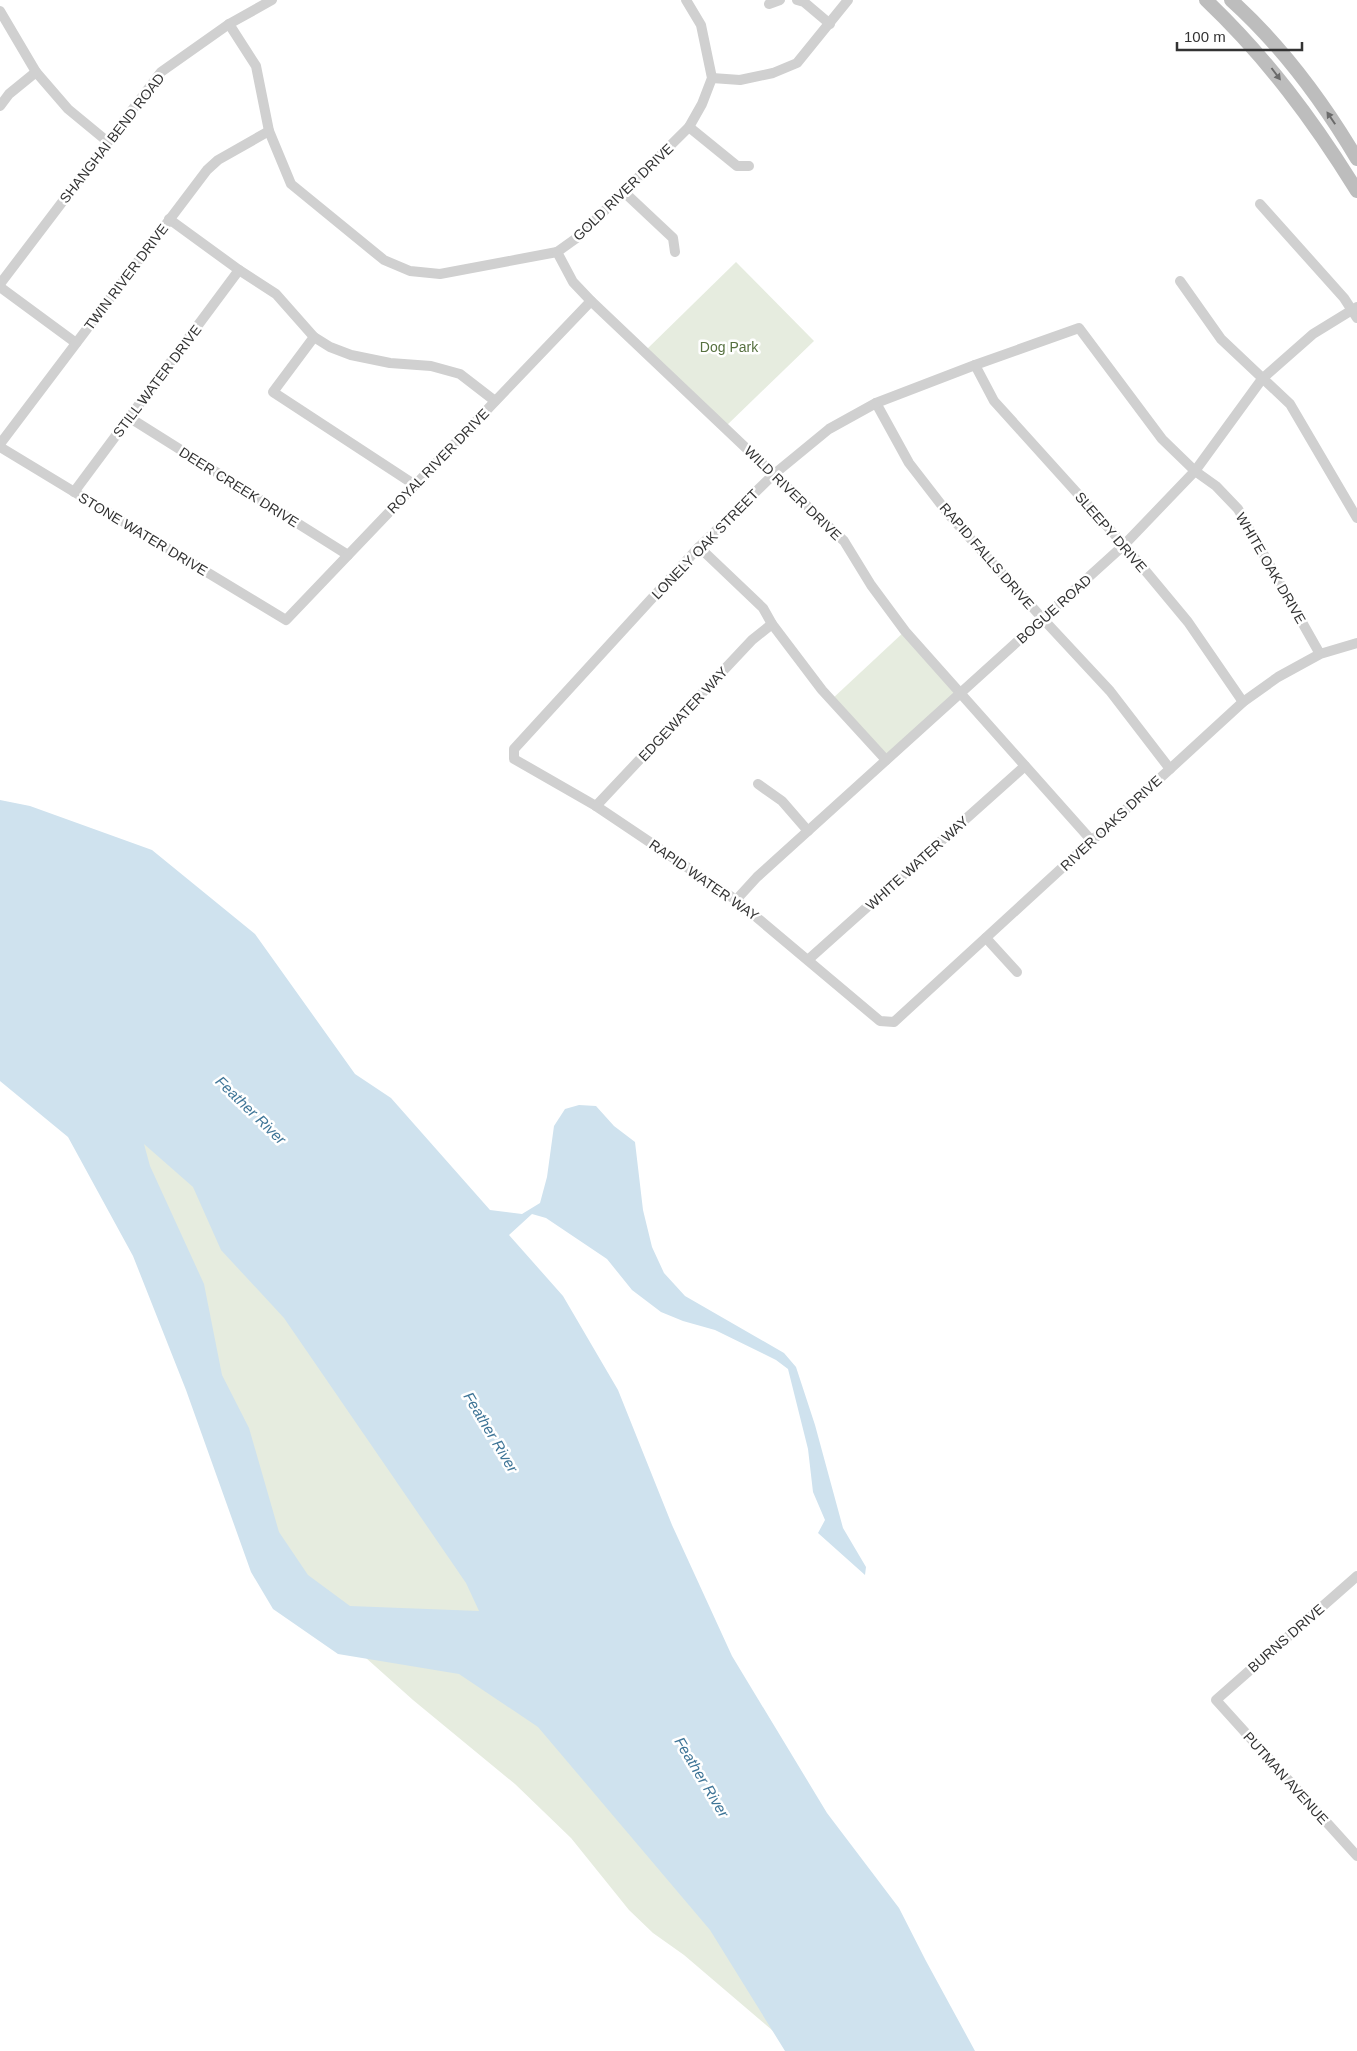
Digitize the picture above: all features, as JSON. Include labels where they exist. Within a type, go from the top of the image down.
[{"type":"street","name":"SHANGHAI BEND ROAD","points":[[0,285],[162,72],[229,24],[272,0]]},
{"type":"street","points":[[686,0],[701,25],[712,78],[740,80],[773,73],[797,63],[848,0]]},
{"type":"street","points":[[769,4],[780,0]]},
{"type":"street","points":[[797,0],[804,2],[830,24]]},
{"type":"street","points":[[1206,0],[1271,67],[1330,146],[1357,191]]},
{"type":"street","points":[[1231,0],[1275,43],[1304,78],[1357,159]]},
{"type":"street","points":[[0,11],[36,72],[68,109],[108,142]]},
{"type":"street","name":"GOLD RIVER DRIVE","points":[[229,24],[256,66],[269,131],[291,184],[384,260],[410,272],[440,274],[557,252],[578,237],[689,127],[702,104],[712,78]]},
{"type":"street","points":[[1259,55],[1275,43]]},
{"type":"street","points":[[0,106],[9,94],[36,72]]},
{"type":"street","points":[[689,127],[737,166],[749,166]]},
{"type":"street","name":"TWIN RIVER DRIVE","points":[[0,445],[207,170],[218,160],[269,131]]},
{"type":"street","points":[[624,192],[673,238],[675,252]]},
{"type":"street","points":[[1260,204],[1313,261],[1355,312]]},
{"type":"street","points":[[169,219],[239,270],[276,294],[314,336],[330,347],[351,355],[390,363],[431,366],[460,374],[495,401]]},
{"type":"street","name":"WILD RIVER DRIVE","points":[[557,252],[572,282],[844,541],[905,631],[1092,841]]},
{"type":"street","name":"STILL WATER DRIVE","points":[[74,492],[239,270]]},
{"type":"street","points":[[1180,281],[1221,340],[1290,404],[1357,518]]},
{"type":"street","points":[[0,285],[76,343]]},
{"type":"street","name":"ROYAL RIVER DRIVE","points":[[286,620],[591,301]]},
{"type":"street","name":"BOGUE ROAD","points":[[736,900],[808,831],[1124,545],[1195,471],[1262,379],[1313,334],[1355,312]]},
{"type":"street","name":"LONELY OAK STREET","points":[[514,759],[514,749],[699,547],[774,475],[829,429],[876,403],[975,364],[1079,328]]},
{"type":"street","name":"WHITE OAK DRIVE","points":[[1079,328],[1162,439],[1195,471],[1216,486],[1238,509],[1320,654]]},
{"type":"street","points":[[314,336],[273,392],[415,485]]},
{"type":"street","name":"SLEEPY DRIVE","points":[[975,364],[994,402],[1124,545],[1188,622],[1243,702]]},
{"type":"street","name":"RAPID FALLS DRIVE","points":[[876,403],[909,464],[950,516],[1110,691],[1170,769]]},
{"type":"street","name":"DEER CREEK DRIVE","points":[[130,418],[348,555]]},
{"type":"street","name":"STONE WATER DRIVE","points":[[0,445],[286,620]]},
{"type":"street","points":[[699,547],[763,608],[772,624],[822,690],[886,760]]},
{"type":"street","name":"EDGEWATER WAY","points":[[596,806],[752,640],[772,624]]},
{"type":"street","name":"RIVER OAKS DRIVE","points":[[880,1021],[894,1022],[1243,702],[1278,677],[1320,654],[1357,643]]},
{"type":"street","name":"RAPID WATER WAY","points":[[514,759],[596,806],[736,900],[809,959],[880,1021]]},
{"type":"street","name":"WHITE WATER WAY","points":[[809,959],[1025,766]]},
{"type":"street","points":[[758,784],[782,801],[808,831]]},
{"type":"street","points":[[986,938],[1017,972]]},
{"type":"street","name":"BURNS DRIVE","points":[[1216,1700],[1357,1576]]},
{"type":"street","name":"PUTMAN AVENUE","points":[[1216,1700],[1357,1856]]},
{"type":"green space","name":"Dog Park","points":[[736,262],[814,341],[724,428],[644,352]]},
{"type":"green space","points":[[905,631],[960,694],[886,760],[831,700]]},
{"type":"green space","points":[[116,1120],[228,1199],[635,1803],[786,2042],[684,1955],[653,1933],[629,1910],[571,1838],[515,1784],[413,1700],[300,1599]]},
{"type":"water","name":"Feather River","points":[[0,800],[30,806],[152,850],[255,934],[355,1074],[391,1098],[490,1210],[522,1214],[540,1203],[547,1177],[554,1126],[565,1109],[579,1105],[596,1106],[614,1126],[635,1142],[643,1210],[652,1247],[664,1273],[685,1296],[784,1353],[796,1367],[815,1425],[843,1528],[866,1567],[865,1575],[818,1533],[825,1520],[813,1492],[808,1449],[788,1369],[776,1360],[715,1330],[683,1321],[661,1312],[632,1290],[607,1259],[546,1218],[532,1214],[509,1235],[563,1296],[618,1390],[672,1525],[732,1656],[827,1813],[899,1908],[975,2051],[785,2051],[710,1930],[538,1727],[459,1674],[338,1654],[273,1609],[251,1572],[186,1390],[133,1256],[68,1137],[0,1081]],"holes":[[[144,1144],[193,1187],[221,1250],[284,1318],[466,1583],[479,1611],[350,1606],[308,1575],[279,1532],[249,1428],[222,1375],[204,1284],[150,1166]]]}]
